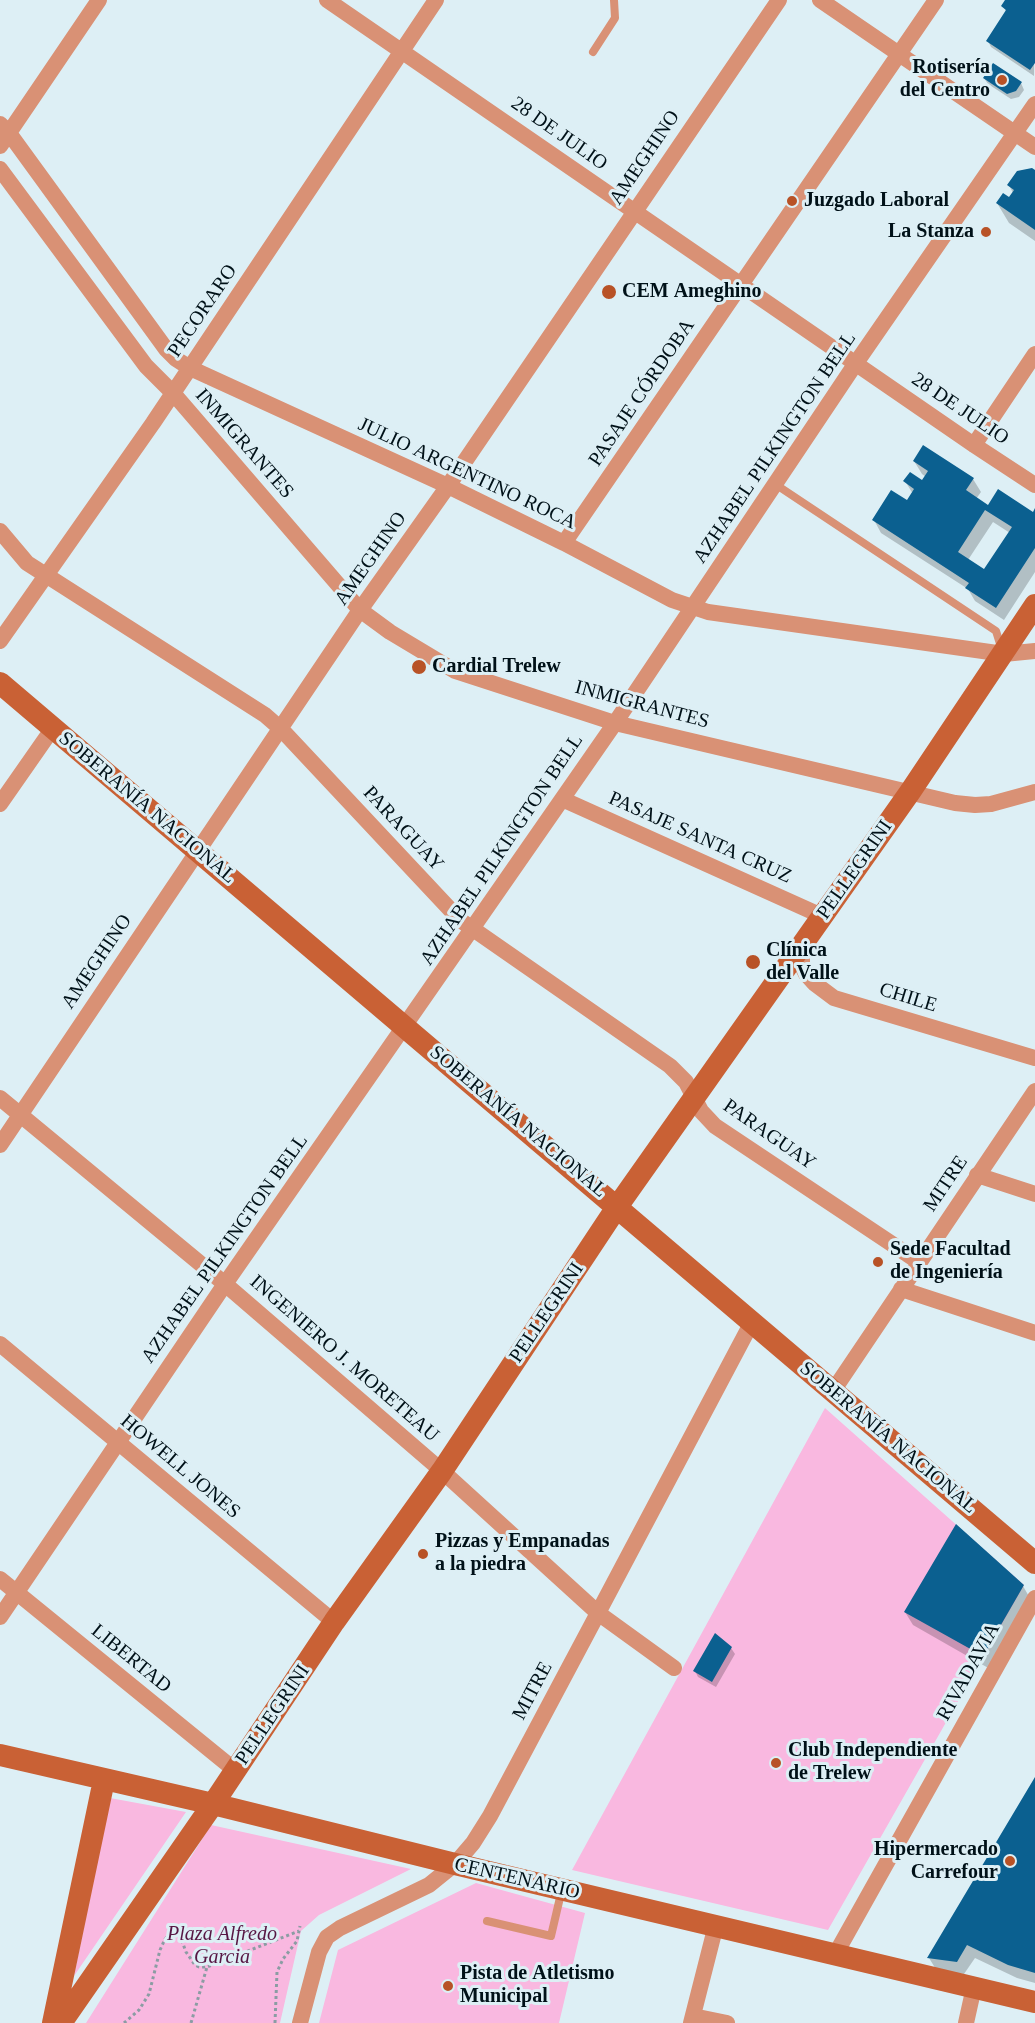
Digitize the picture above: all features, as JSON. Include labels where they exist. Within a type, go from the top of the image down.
[{"type":"street","points":[[3,134],[99,0]]},
{"type":"street","name":"28 DE JULIO","points":[[327,0],[1035,485]]},
{"type":"street","name":"PECORARO","points":[[0,641],[173,393],[436,0]]},
{"type":"street","name":"AMEGHINO","points":[[0,1144],[360,610],[448,486],[779,0]]},
{"type":"street","points":[[820,0],[1035,147]]},
{"type":"street","name":"PASAJE CÓRDOBA","points":[[564,543],[936,0]]},
{"type":"street","name":"AZHABEL PILKINGTON BELL","points":[[0,1617],[225,1284],[615,723],[856,363],[1035,104]]},
{"type":"street","name":"JULIO ARGENTINO ROCA","points":[[3,134],[166,350],[190,368],[448,486],[564,543],[672,600],[693,608],[1004,654],[1035,651]]},
{"type":"street","points":[[0,169],[146,366],[173,393]]},
{"type":"street","points":[[974,445],[1035,354]]},
{"type":"street","name":"INMIGRANTES","points":[[173,393],[360,610],[390,632],[455,672],[615,723],[975,806],[1035,792]]},
{"type":"street","name":"PARAGUAY","points":[[0,531],[27,563],[265,715],[281,729],[460,920],[670,1066],[686,1082],[701,1111],[715,1126],[919,1262]]},
{"type":"street","name":"PELLEGRINI","points":[[61,2023],[236,1771],[334,1622],[442,1471],[617,1207],[910,792],[1035,605]]},
{"type":"street","name":"SOBERANÍA NACIONAL","points":[[0,683],[1035,1563]]},
{"type":"street","points":[[0,804],[53,728]]},
{"type":"street","name":"PASAJE SANTA CRUZ","points":[[562,799],[822,916]]},
{"type":"street","name":"CHILE","points":[[802,944],[802,966],[806,974],[834,998],[1035,1058]]},
{"type":"street","name":"MITRE","points":[[833,1391],[1035,1091]]},
{"type":"street","name":"INGENIERO J. MORETEAU","points":[[0,1098],[225,1284],[442,1471],[598,1613],[674,1668]]},
{"type":"street","points":[[977,1175],[1035,1194]]},
{"type":"street","points":[[900,1289],[1035,1333]]},
{"type":"street","name":"MITRE","points":[[300,2023],[319,1952],[327,1937],[340,1928],[429,1885],[454,1864],[473,1843],[490,1816],[752,1322]]},
{"type":"street","name":"HOWELL JONES","points":[[0,1344],[334,1622]]},
{"type":"street","name":"LIBERTAD","points":[[0,1579],[236,1771]]},
{"type":"street","name":"RIVADAVIA","points":[[835,1955],[1035,1598]]},
{"type":"street","name":"CENTENARIO","points":[[0,1755],[1035,2002]]},
{"type":"street","points":[[53,2023],[104,1780]]},
{"type":"street","points":[[716,1925],[692,2019],[727,2023]]},
{"type":"street","points":[[966,2023],[974,1987]]},
{"type":"lane","points":[[593,52],[615,18],[614,0]]},
{"type":"lane","points":[[776,484],[996,631],[1004,654]]},
{"type":"lane","points":[[487,1920],[551,1936],[563,1889]]},
{"type":"path","points":[[124,2023],[139,2010],[149,1994],[160,1950],[172,1933],[179,1933],[195,1965],[207,1967],[300,1928],[297,1941],[283,1959],[277,1972],[275,2023]]},
{"type":"path","points":[[191,2023],[207,1967]]},
{"type":"green space","name":"Club Independiente de Trelew","points":[[825,1408],[1024,1585],[828,1930],[572,1870]]},
{"type":"green space","points":[[110,1798],[186,1812],[74,1976]]},
{"type":"green space","name":"Plaza Alfredo Garcia","points":[[211,1825],[411,1869],[319,1915],[301,1931],[280,2023],[86,2023]]},
{"type":"green space","name":"Pista de Atletismo Municipal","points":[[476,1883],[585,1913],[559,2023],[319,2023],[338,1950]]},
{"type":"building","points":[[1005,0],[1035,0],[1035,63],[1030,70],[986,41],[1006,10],[1001,6]]},
{"type":"building","name":"Rotisería del Centro","points":[[993,63],[1022,82],[1016,91],[1007,94],[983,78]]},
{"type":"building","points":[[1032,168],[1035,170],[1035,230],[996,203],[1003,193],[1009,197],[1014,190],[1007,185],[1017,171]]},
{"type":"building","points":[[923,445],[974,478],[966,490],[988,505],[998,489],[1033,512],[1035,508],[1035,548],[996,608],[965,588],[969,583],[872,520],[891,490],[907,500],[914,489],[903,481],[910,472],[922,480],[928,471],[913,461]],"holes":[[[985,510],[1012,527],[984,569],[958,552]]]},
{"type":"building","points":[[956,1524],[1024,1585],[983,1656],[904,1612]]},
{"type":"building","points":[[715,1633],[732,1647],[712,1682],[693,1671]]},
{"type":"building","name":"Hipermercado Carrefour","points":[[1035,1777],[1035,1973],[1008,1965],[967,1945],[957,1962],[927,1958]]},
{"type":"place","name":"Rotisería del Centro","points":[[1002,80]]},
{"type":"place","name":"Juzgado Laboral","points":[[792,201]]},
{"type":"place","name":"La Stanza","points":[[986,232]]},
{"type":"place","name":"CEM Ameghino","points":[[609,292]]},
{"type":"place","name":"Cardial Trelew","points":[[419,667]]},
{"type":"place","name":"Clínica del Valle","points":[[753,962]]},
{"type":"place","name":"Sede Facultad de Ingeniería","points":[[878,1262]]},
{"type":"place","name":"Pizzas y Empanadas a la piedra","points":[[423,1554]]},
{"type":"place","name":"Club Independiente de Trelew","points":[[776,1763]]},
{"type":"place","name":"Hipermercado Carrefour","points":[[1010,1861]]},
{"type":"place","name":"Pista de Atletismo Municipal","points":[[448,1986]]}]
